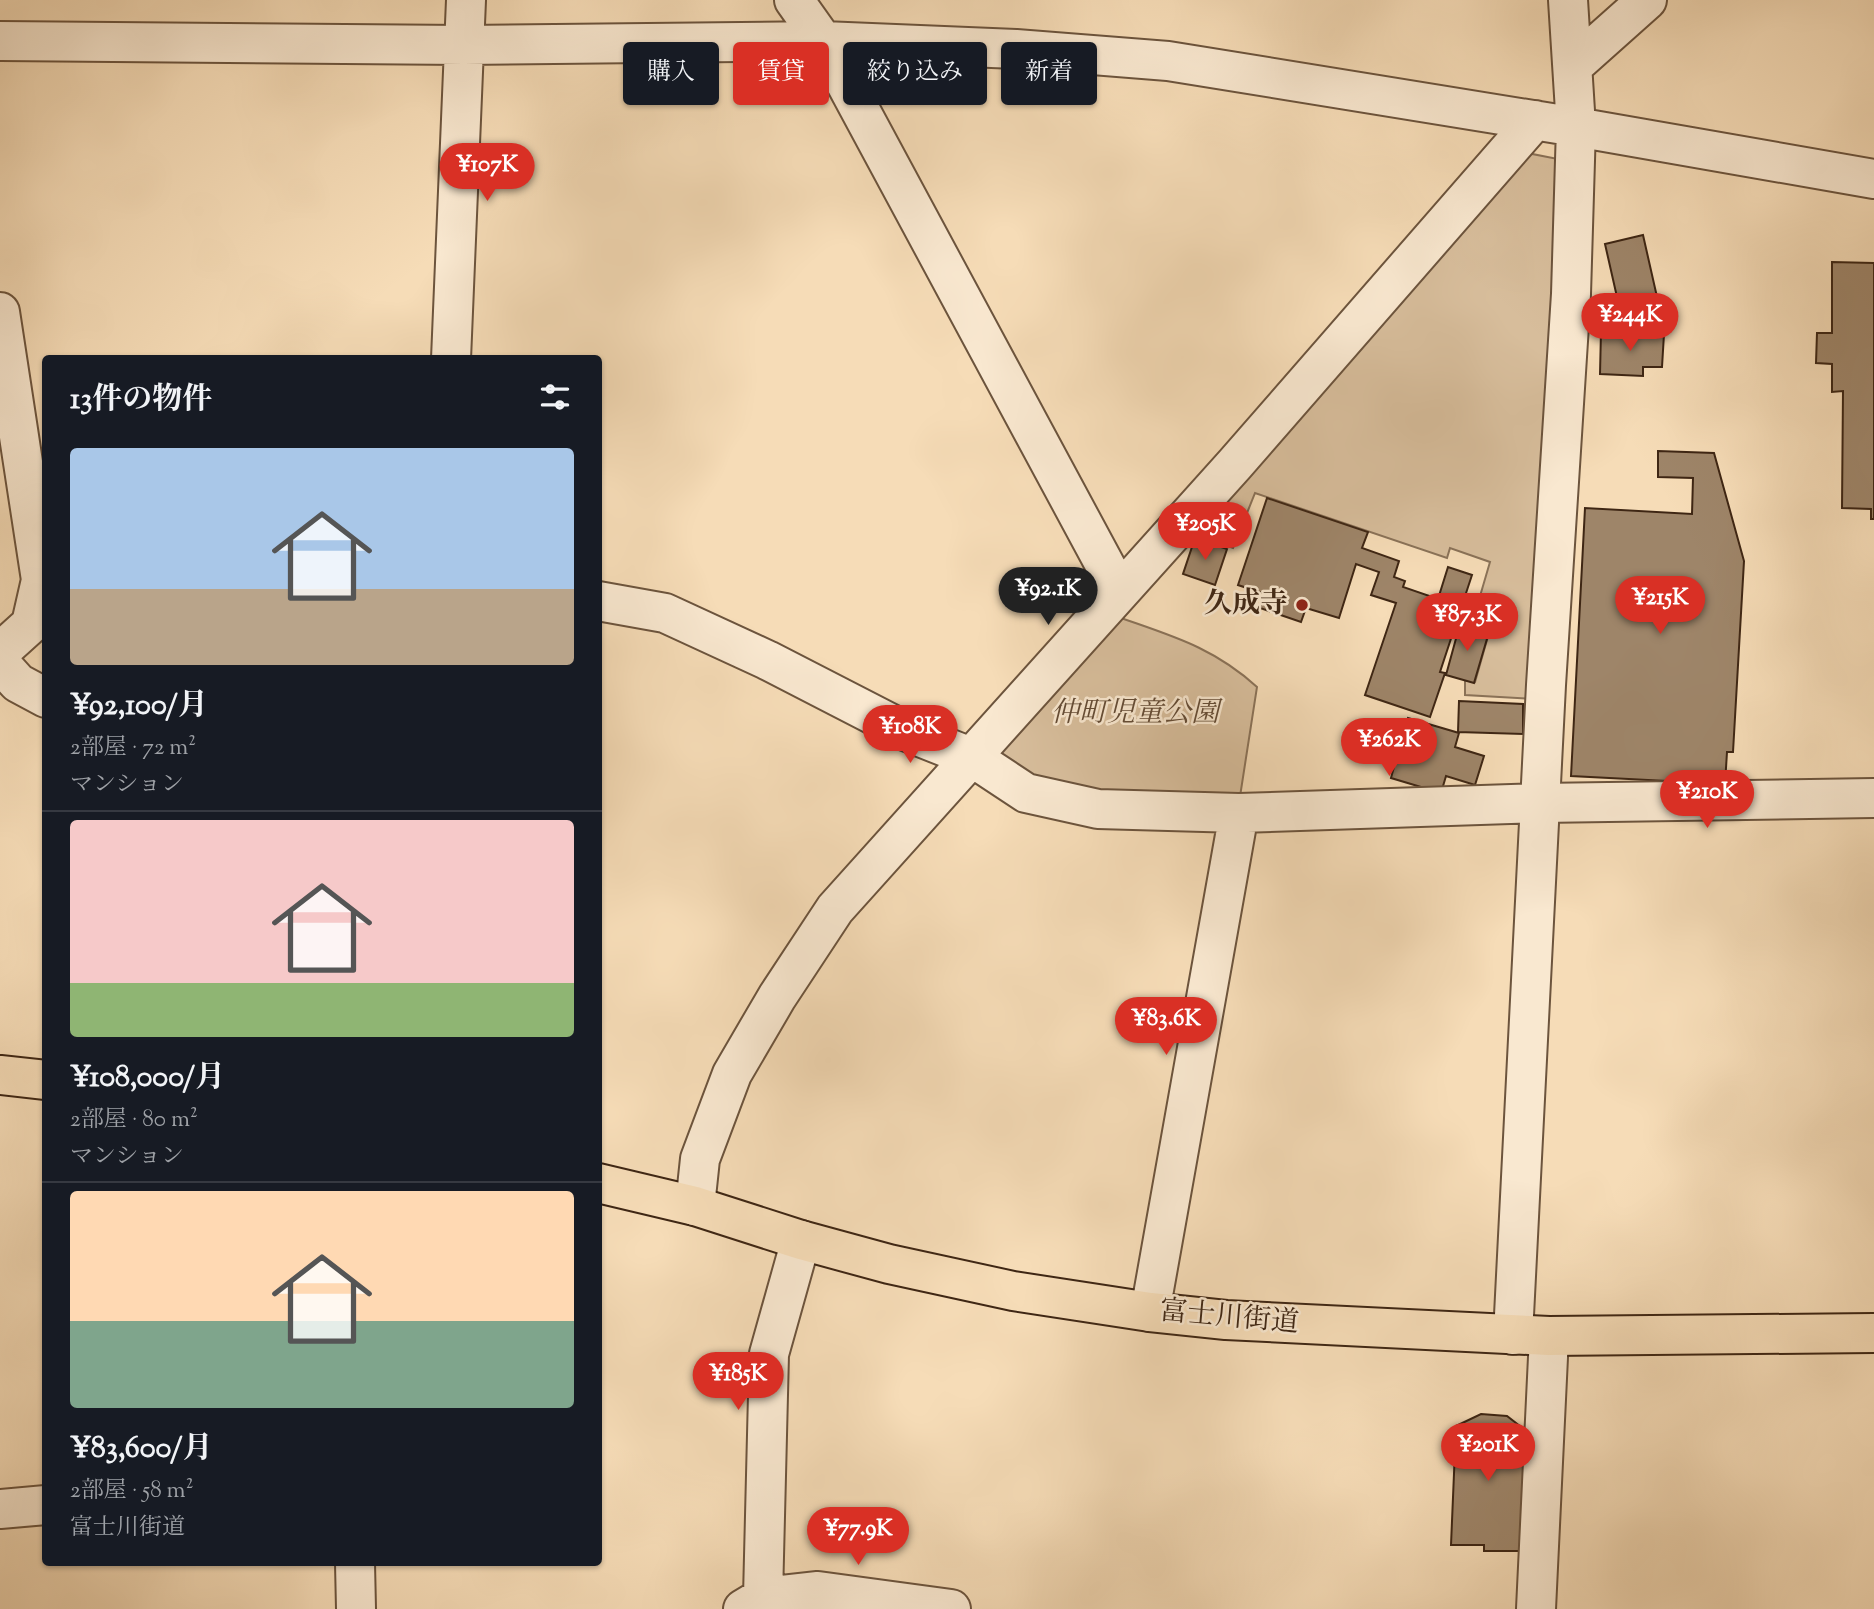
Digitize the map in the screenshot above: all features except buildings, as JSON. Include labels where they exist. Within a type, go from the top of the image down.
[{"type":"main road","points":[[0,1075],[42,1080]]},
{"type":"main road","name":"富士川街道","points":[[602,1184],[695,1206],[888,1264],[1013,1291],[1150,1312],[1226,1320],[1531,1336],[1874,1333]]},
{"type":"street","points":[[451,355],[466,0]]},
{"type":"street","points":[[794,0],[823,41],[1119,591]]},
{"type":"street","points":[[1536,1609],[1531,1336],[1540,803],[1571,294],[1576,127],[1568,0]]},
{"type":"street","points":[[1573,66],[1647,0]]},
{"type":"street","points":[[0,41],[464,45],[823,41],[1016,49],[1168,61],[1535,120],[1874,179]]},
{"type":"street","points":[[695,1206],[701,1159],[732,1074],[777,997],[835,909],[1235,464],[1535,120]]},
{"type":"street","points":[[0,312],[41,580],[31,624],[0,652]]},
{"type":"street","points":[[602,602],[665,613],[767,660],[905,731],[973,758],[1026,793],[1098,810],[1239,813],[1540,803],[1874,798]]},
{"type":"street","points":[[0,663],[19,683],[42,696]]},
{"type":"street","points":[[1150,1312],[1239,813]]},
{"type":"street","points":[[801,1240],[769,1354],[753,1603],[818,1591],[951,1609]]},
{"type":"street","points":[[0,1509],[42,1505]]},
{"type":"street","points":[[355,1566],[356,1609]]},
{"type":"green space","points":[[1517,151],[1558,159],[1533,699],[1465,695],[1465,680],[1475,682],[1489,633],[1471,627],[1490,562],[1450,548],[1447,558],[1255,493],[1233,548],[1187,530]]},
{"type":"green space","name":"仲町児童公園","points":[[1107,613],[1204,650],[1222,660],[1257,687],[1239,803],[1174,803],[1033,780],[992,753]]},
{"type":"place","name":"久成寺","points":[[1302,605]]}]
